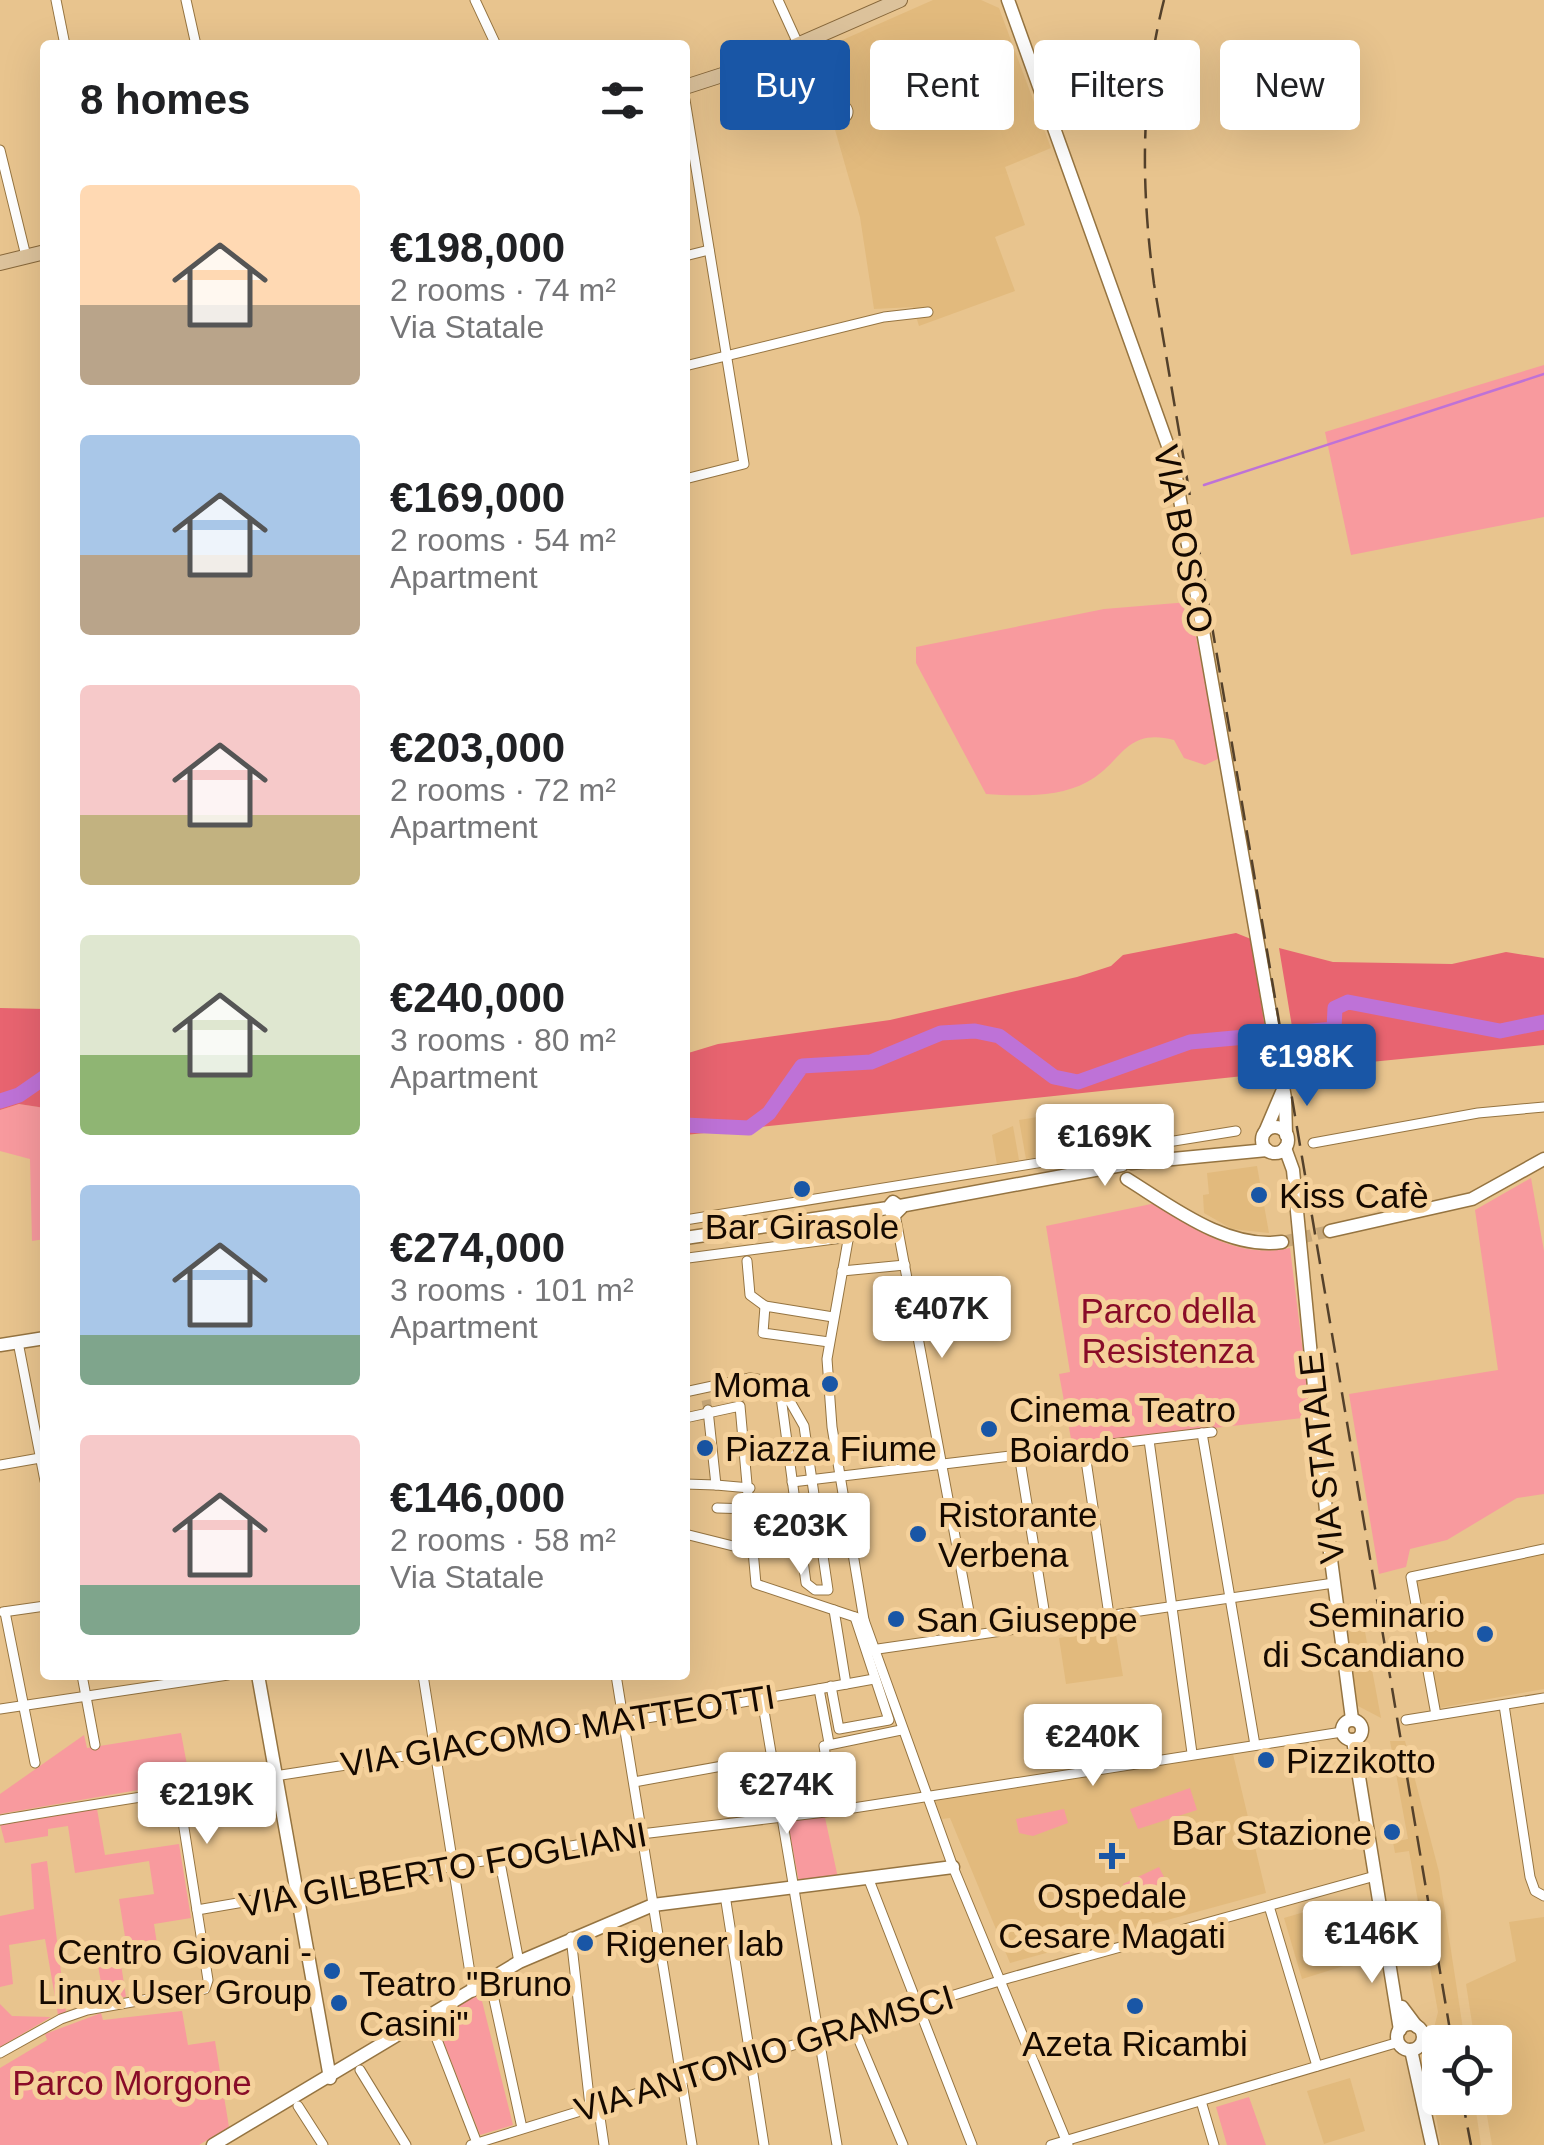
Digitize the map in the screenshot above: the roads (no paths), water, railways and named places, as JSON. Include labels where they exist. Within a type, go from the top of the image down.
[{"type":"main road","points":[[811,40],[900,0]]},
{"type":"main road","name":"VIA BOSCO","points":[[1007,5],[1172,460],[1282,1086]]},
{"type":"main road","points":[[690,85],[720,74]]},
{"type":"main road","points":[[0,262],[40,253]]},
{"type":"main road","points":[[1264,1134],[1282,1086]]},
{"type":"main road","name":"VIA STATALE","points":[[1282,1086],[1277,1146],[1296,1196],[1334,1583],[1352,1719],[1362,1730],[1347,1736],[1386,1936]]},
{"type":"main road","points":[[690,1237],[894,1209],[1087,1174],[1129,1171],[1156,1163],[1277,1146],[1276,1128],[1238,1150]]},
{"type":"main road","name":"VIA STATALE","points":[[1264,1134],[1277,1146]]},
{"type":"main road","points":[[1330,1232],[1472,1199],[1544,1158]]},
{"type":"main road","points":[[1129,1171],[1149,1192],[1229,1237],[1248,1243],[1282,1242]]},
{"type":"main road","points":[[0,1345],[40,1339]]},
{"type":"main road","points":[[259,1680],[330,2078]]},
{"type":"main road","points":[[213,2145],[228,2141],[519,1962],[653,1905],[869,1880],[953,1866]]},
{"type":"main road","points":[[1386,1936],[1405,2016],[1417,2027],[1422,2041],[1411,2050]]},
{"type":"main road","points":[[1386,1936],[1399,2036],[1411,2050],[1432,2145]]},
{"type":"main road","points":[[1399,2036],[1417,2027]]},
{"type":"street","points":[[56,0],[64,40]]},
{"type":"street","points":[[186,0],[195,40]]},
{"type":"street","points":[[475,0],[494,40]]},
{"type":"street","points":[[778,0],[795,40]]},
{"type":"street","points":[[819,36],[820,40]]},
{"type":"street","points":[[690,131],[744,464],[690,479]]},
{"type":"street","points":[[0,150],[26,256]]},
{"type":"street","points":[[690,255],[709,250]]},
{"type":"street","points":[[690,364],[884,317],[928,312]]},
{"type":"street","points":[[1313,1142],[1478,1113],[1544,1107]]},
{"type":"street","points":[[690,1219],[1236,1131]]},
{"type":"street","points":[[894,1209],[972,1633]]},
{"type":"street","points":[[831,1686],[839,1729],[889,1720],[859,1618],[828,1393],[829,1342],[853,1212]]},
{"type":"street","points":[[690,1258],[747,1255],[850,1237]]},
{"type":"street","points":[[747,1255],[750,1294],[765,1306],[833,1317]]},
{"type":"street","points":[[842,1271],[905,1264]]},
{"type":"street","points":[[765,1306],[763,1333],[829,1342]]},
{"type":"street","points":[[0,1465],[40,1458],[40,1420],[18,1342]]},
{"type":"street","points":[[690,1391],[758,1378],[779,1382],[802,1422],[828,1590],[814,1590],[806,1584],[779,1382]]},
{"type":"street","points":[[736,1381],[750,1488],[756,1584],[859,1618]]},
{"type":"street","points":[[704,1388],[716,1485]]},
{"type":"street","points":[[690,1416],[707,1407],[739,1401]]},
{"type":"street","points":[[792,1482],[1207,1432],[1255,1745]]},
{"type":"street","points":[[1149,1440],[1192,1753]]},
{"type":"street","points":[[1084,1447],[1110,1614]]},
{"type":"street","points":[[1019,1454],[1046,1622]]},
{"type":"street","points":[[690,1484],[750,1488]]},
{"type":"street","points":[[717,1508],[752,1509]]},
{"type":"street","points":[[690,1535],[733,1542],[753,1551]]},
{"type":"street","points":[[1436,1715],[1411,1577],[1544,1549]]},
{"type":"street","points":[[871,1650],[1230,1595],[1334,1583]]},
{"type":"street","points":[[35,1763],[2,1612],[40,1607]]},
{"type":"street","points":[[834,1610],[846,1684]]},
{"type":"street","points":[[859,1618],[953,1866],[1067,2143]]},
{"type":"street","name":"VIA GIACOMO MATTEOTTI","points":[[0,1820],[435,1750],[624,1724],[874,1678]]},
{"type":"street","points":[[83,1680],[95,1745]]},
{"type":"street","points":[[0,1709],[196,1680]]},
{"type":"street","points":[[425,1680],[473,1992]]},
{"type":"street","points":[[617,1680],[692,2145]]},
{"type":"street","points":[[819,1688],[834,1810]]},
{"type":"street","points":[[1406,1720],[1544,1698]]},
{"type":"street","points":[[762,1699],[836,2145]]},
{"type":"street","points":[[1504,1704],[1530,1877],[1535,1891],[1544,1896]]},
{"type":"street","points":[[826,1744],[901,1730]]},
{"type":"street","name":"VIA GILBERTO FOGLIANI","points":[[197,1910],[641,1834],[782,1818],[1192,1753],[1347,1736]]},
{"type":"street","points":[[634,1782],[772,1757]]},
{"type":"street","points":[[0,2053],[74,2014],[201,1992],[208,1980],[178,1790]]},
{"type":"street","points":[[499,1857],[519,1962]]},
{"type":"street","name":"VIA ANTONIO GRAMSCI","points":[[474,2144],[497,2141],[522,2128],[594,2105],[1001,1981],[1375,1876]]},
{"type":"street","points":[[869,1880],[972,2145]]},
{"type":"street","points":[[726,1895],[764,2145]]},
{"type":"street","points":[[1269,1906],[1317,2066]]},
{"type":"street","points":[[571,1937],[594,2105],[604,2145]]},
{"type":"street","points":[[490,1981],[522,2128]]},
{"type":"street","points":[[429,2020],[474,2144]]},
{"type":"street","points":[[854,2026],[903,2145]]},
{"type":"street","points":[[1051,2145],[1317,2066],[1399,2036]]},
{"type":"street","points":[[360,2070],[406,2145]]},
{"type":"street","points":[[1201,2101],[1214,2145]]},
{"type":"street","points":[[298,2106],[323,2145]]},
{"type":"waterway","points":[[1204,485],[1544,374]]},
{"type":"waterway","points":[[690,1125],[749,1128],[769,1113],[802,1066],[871,1062],[941,1033],[975,1031],[999,1036],[1054,1077],[1078,1082],[1190,1042],[1334,1029],[1335,1008],[1348,1002],[1500,1031],[1544,1022]]},
{"type":"waterway","points":[[0,1101],[19,1095],[40,1080]]},
{"type":"tunnel","points":[[1282,1242],[1330,1231]]},
{"type":"tunnel","points":[[738,1395],[740,1406]]},
{"type":"tunnel","points":[[706,1400],[708,1410]]},
{"type":"railway","points":[[1164,0],[1150,71],[1145,141],[1154,284],[1449,2025]]},
{"type":"railway","points":[[1465,2115],[1471,2145]]},
{"type":"place","name":"Bar Girasole","points":[[802,1189]]},
{"type":"place","name":"Kiss Cafè","points":[[1259,1195]]},
{"type":"place","name":"Moma","points":[[830,1384]]},
{"type":"place","name":"Cinema Teatro Boiardo","points":[[989,1429]]},
{"type":"place","name":"Piazza Fiume","points":[[705,1448]]},
{"type":"place","name":"Ristorante Verbena","points":[[918,1534]]},
{"type":"place","name":"San Giuseppe","points":[[896,1619]]},
{"type":"place","name":"Seminario di Scandiano","points":[[1485,1634]]},
{"type":"place","name":"Pizzikotto","points":[[1266,1760]]},
{"type":"place","name":"Bar Stazione","points":[[1392,1832]]},
{"type":"place","name":"Ospedale Cesare Magati","points":[[1112,1856]]},
{"type":"place","name":"Rigener lab","points":[[585,1943]]},
{"type":"place","name":"Centro Giovani - Linux User Group","points":[[332,1971]]},
{"type":"place","name":"Teatro \"Bruno Casini\"","points":[[339,2003]]},
{"type":"place","name":"Azeta Ricambi","points":[[1135,2006]]},
{"type":"park label","name":"Parco della Resistenza","points":[[1168,1330]]},
{"type":"park label","name":"Parco Morgone","points":[[132,2082]]}]
